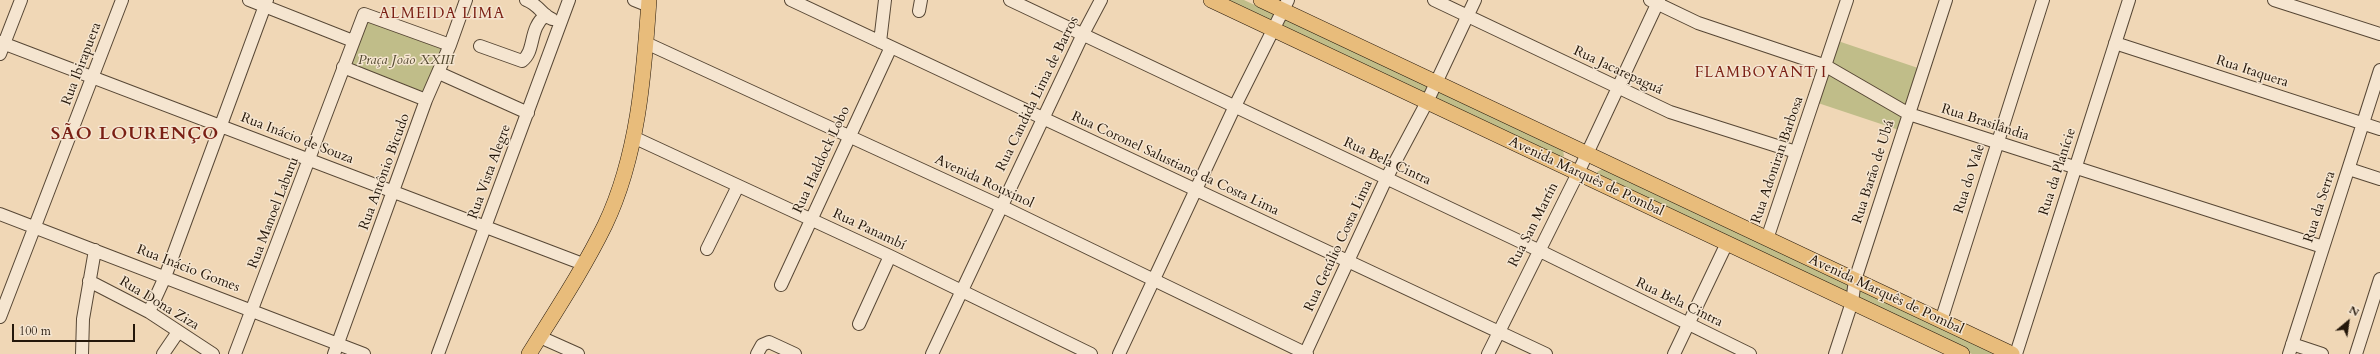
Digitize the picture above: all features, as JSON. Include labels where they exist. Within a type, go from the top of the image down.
[{"type":"main road","name":"Avenida Marquês de Pombal","points":[[1211,0],[1962,354]]},
{"type":"main road","points":[[1256,21],[1261,15],[1262,1]]},
{"type":"main road","name":"Avenida Marquês de Pombal","points":[[1262,1],[1288,9],[1417,74],[2006,351]]},
{"type":"main road","points":[[529,354],[605,225],[618,191],[633,137],[646,43],[649,3]]},
{"type":"main road","points":[[1279,32],[1284,26],[1288,9]]},
{"type":"main road","points":[[1409,93],[1414,87],[1417,74]]},
{"type":"main road","points":[[1432,104],[1441,94],[1441,85]]},
{"type":"main road","points":[[1559,164],[1566,158],[1570,146]]},
{"type":"main road","points":[[1583,175],[1590,170],[1592,156]]},
{"type":"main road","points":[[1830,292],[1838,281],[1839,272]]},
{"type":"main road","points":[[1856,304],[1860,298],[1862,283]]},
{"type":"main road","points":[[1986,354],[1992,348],[2006,351]]},
{"type":"street","points":[[1,47],[21,0]]},
{"type":"street","name":"Rua Ibirapuera","points":[[0,317],[34,226],[94,78],[122,0]]},
{"type":"street","points":[[249,0],[266,3],[352,41]]},
{"type":"street","name":"Rua Antônio Bicudo","points":[[334,354],[395,192],[426,100],[439,73],[466,0]]},
{"type":"street","points":[[526,0],[539,6],[546,16],[560,23]]},
{"type":"street","name":"Rua Vista Alegre","points":[[438,354],[569,0]]},
{"type":"street","points":[[634,0],[649,3]]},
{"type":"street","name":"Rua Haddock Lobo","points":[[781,285],[849,137],[886,45],[885,0]]},
{"type":"street","name":"Rua Bela Cintra","points":[[1010,0],[1538,250],[1688,325],[1750,354]]},
{"type":"street","name":"Rua Candida Lima de Barros","points":[[932,354],[963,292],[1001,206],[1083,34],[1101,0]]},
{"type":"street","name":"Rua Jacarepaguá","points":[[1434,0],[1670,112],[1796,152]]},
{"type":"street","points":[[1441,85],[1475,0]]},
{"type":"street","name":"Rua Adoniran Barbosa","points":[[1767,239],[1847,0]]},
{"type":"street","name":"Rua Barão de Ubá","points":[[1862,283],[1909,114],[1946,0]]},
{"type":"street","name":"Rua do Vale","points":[[1941,321],[2043,0]]},
{"type":"street","name":"Rua da Planície","points":[[2016,354],[2129,0]]},
{"type":"street","points":[[2274,0],[2380,34]]},
{"type":"street","name":"Rua Coronel Salustiano da Costa Lima","points":[[794,1],[1498,333],[1546,354]]},
{"type":"street","points":[[1592,156],[1618,87],[1655,1]]},
{"type":"street","name":"Rua Brasilândia","points":[[1655,1],[1698,23],[1826,66],[1909,114],[2323,248]]},
{"type":"street","points":[[149,312],[165,277],[266,3]]},
{"type":"street","name":"Rua Manoel Laburu","points":[[236,354],[352,41],[364,14],[450,45]]},
{"type":"street","points":[[480,46],[522,61],[528,53],[536,24],[546,16]]},
{"type":"street","points":[[1119,354],[1235,106],[1279,32]]},
{"type":"street","name":"Avenida Rouxinol","points":[[646,43],[1001,206],[1306,354]]},
{"type":"street","name":"Rua Itaquera","points":[[2115,43],[2380,129]]},
{"type":"street","name":"Rua Inácio de Souza","points":[[1,47],[94,78],[583,264]]},
{"type":"street","points":[[343,67],[426,100]]},
{"type":"street","name":"Rua da Serra","points":[[2291,349],[2380,70]]},
{"type":"street","points":[[439,73],[528,113]]},
{"type":"street","name":"Rua Getúlio Costa Lima","points":[[1306,354],[1386,179],[1432,104]]},
{"type":"street","name":"Rua Panambí","points":[[633,137],[890,256],[1091,354]]},
{"type":"street","points":[[2348,169],[2380,179]]},
{"type":"street","name":"Rua San Martín","points":[[1488,354],[1538,250],[1583,175]]},
{"type":"street","points":[[707,249],[738,186]]},
{"type":"street","name":"Rua Inácio Gomes","points":[[0,214],[338,342],[364,354]]},
{"type":"street","points":[[1674,354],[1727,243]]},
{"type":"street","points":[[82,354],[83,319],[95,250]]},
{"type":"street","points":[[859,324],[890,256]]},
{"type":"street","points":[[2356,354],[2380,280]]},
{"type":"street","name":"Rua Dona Ziza","points":[[89,281],[149,312],[213,354]]},
{"type":"street","points":[[1835,354],[1856,304]]},
{"type":"street","points":[[163,354],[178,332]]},
{"type":"street","points":[[540,337],[578,354]]},
{"type":"street","points":[[758,354],[762,345],[769,342],[795,354]]},
{"type":"street","points":[[2291,349],[2322,354]]},
{"type":"green space","points":[[1222,0],[1244,0],[1563,150],[1564,156],[1559,159]]},
{"type":"green space","name":"Praça João XXIII","points":[[367,19],[442,48],[422,96],[350,67]]},
{"type":"green space","points":[[1835,40],[1918,68],[1899,130],[1815,102]]},
{"type":"green space","points":[[1602,169],[1997,354],[1972,354],[1598,177],[1597,172]]},
{"type":"district","name":"ALMEIDA LIMA","points":[[442,15]]},
{"type":"district","name":"FLAMBOYANT I","points":[[1761,74]]},
{"type":"district","name":"SÃO LOURENÇO","points":[[135,135]]}]
